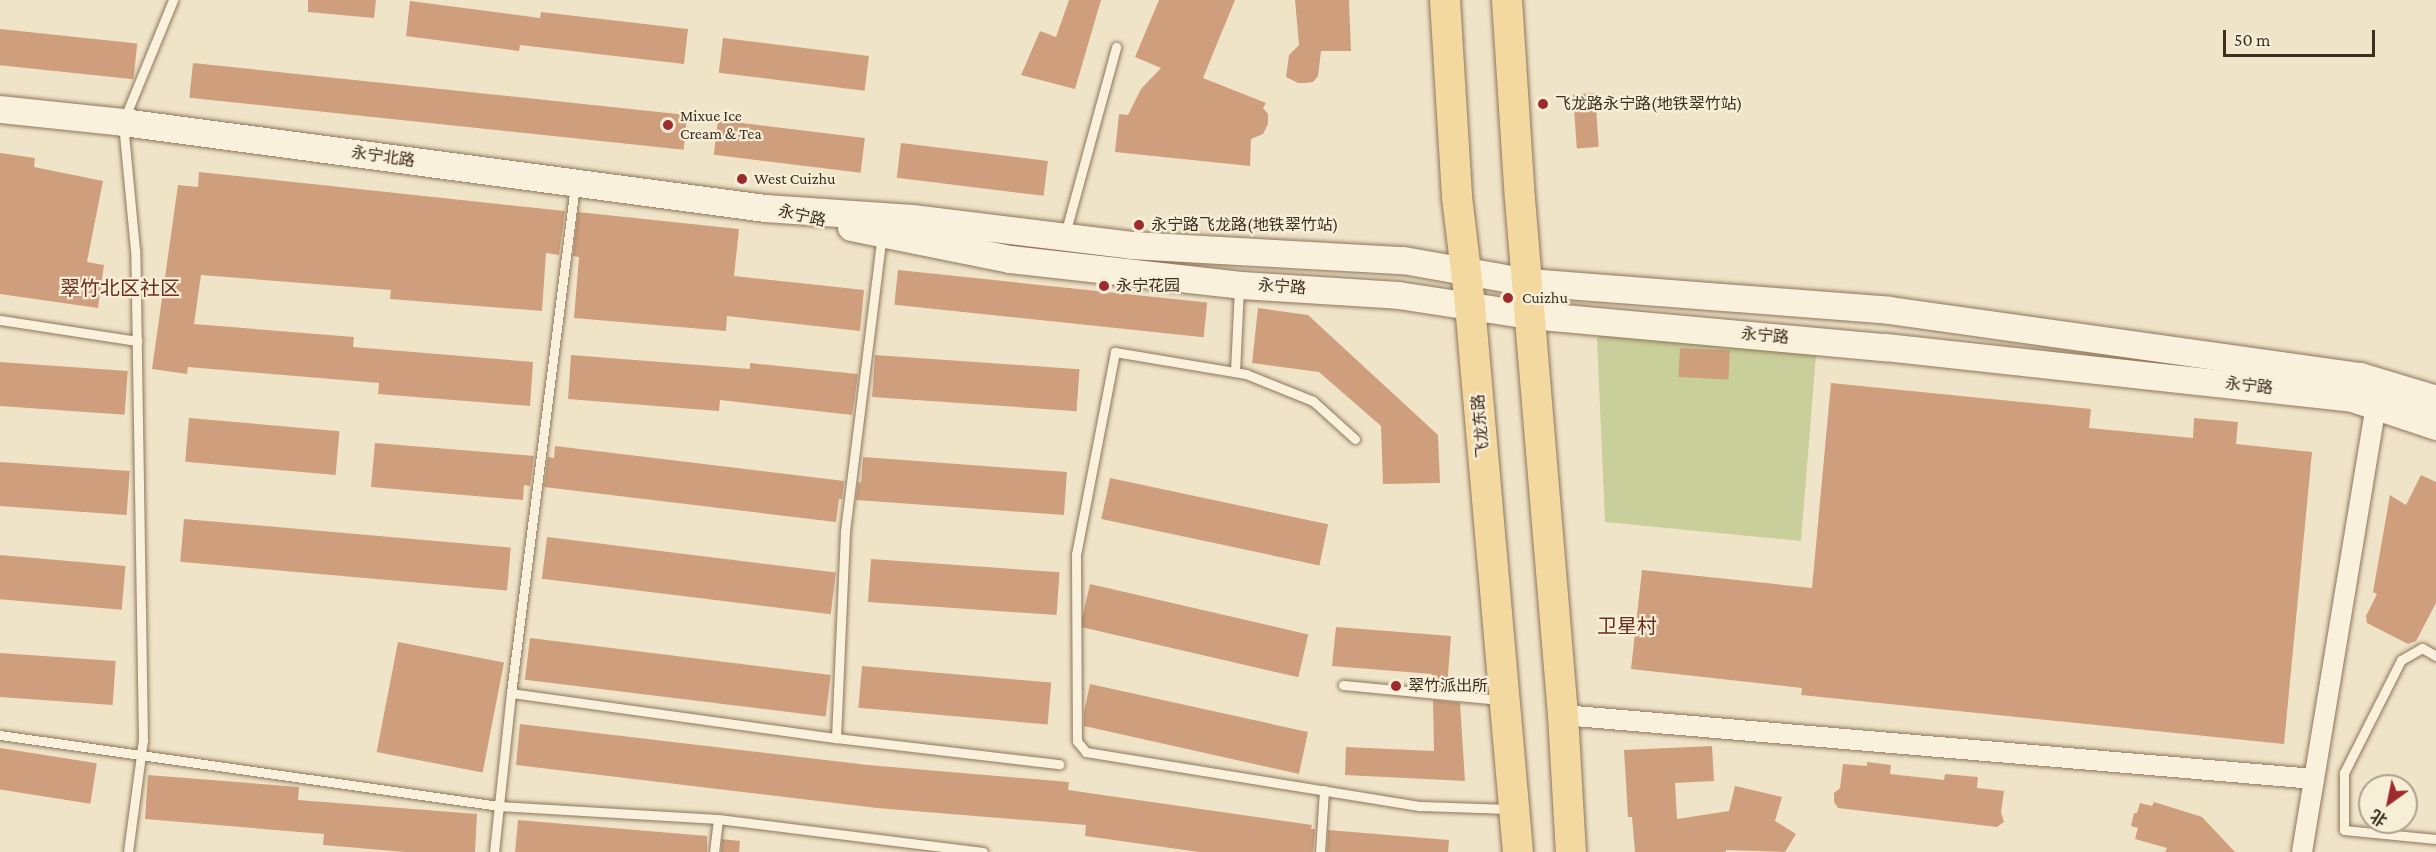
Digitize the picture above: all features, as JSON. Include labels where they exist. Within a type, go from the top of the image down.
[{"type":"main road","name":"飞龙东路","points":[[1445,0],[1457,197],[1470,305],[1518,852]]},
{"type":"main road","points":[[1507,0],[1563,715],[1571,852]]},
{"type":"main road","name":"永宁北路","points":[[0,109],[123,122],[765,208]]},
{"type":"main road","name":"永宁路","points":[[765,208],[912,218],[1131,245],[1403,260],[1528,282],[1888,310],[2360,375],[2436,399]]},
{"type":"main road","name":"永宁路","points":[[765,208],[1010,259],[1239,284],[1398,295],[1530,315],[1885,346],[2352,398],[2436,426]]},
{"type":"street","points":[[2302,852],[2376,406]]},
{"type":"street","points":[[1563,715],[2314,779]]},
{"type":"lane","points":[[128,852],[143,740],[135,250],[123,122],[173,0]]},
{"type":"lane","points":[[1064,236],[1116,47]]},
{"type":"lane","points":[[494,852],[511,693],[575,183]]},
{"type":"lane","points":[[836,738],[845,531],[882,234]]},
{"type":"lane","points":[[1235,372],[1239,284]]},
{"type":"lane","points":[[0,320],[137,341]]},
{"type":"lane","points":[[1355,439],[1313,401],[1235,372],[1115,352],[1076,554],[1077,741],[1086,752],[1421,806],[1515,810]]},
{"type":"lane","points":[[2436,656],[2422,648],[2401,660],[2344,773],[2344,830],[2436,839]]},
{"type":"lane","points":[[1343,685],[1505,701]]},
{"type":"lane","points":[[511,693],[836,738],[1059,764]]},
{"type":"lane","points":[[0,735],[499,806],[718,819],[983,852]]},
{"type":"lane","points":[[1320,852],[1324,790]]},
{"type":"lane","points":[[714,852],[718,819]]},
{"type":"green space","points":[[1607,328],[1816,355],[1801,541],[1605,522],[1597,339]]},
{"type":"building","points":[[308,0],[376,0],[374,18],[308,12]]},
{"type":"building","points":[[1069,0],[1101,0],[1075,89],[1021,75],[1040,31],[1056,37]]},
{"type":"building","points":[[1159,0],[1235,0],[1203,78],[1266,103],[1263,108],[1268,114],[1268,124],[1263,134],[1251,139],[1250,166],[1115,152],[1119,114],[1128,115],[1141,89],[1161,68],[1135,57]]},
{"type":"building","points":[[1295,0],[1349,0],[1351,51],[1321,51],[1318,76],[1313,82],[1298,83],[1286,77],[1289,55],[1299,45]]},
{"type":"building","points":[[410,1],[540,18],[541,12],[688,29],[684,64],[520,45],[519,51],[406,36]]},
{"type":"building","points":[[0,29],[137,43],[133,79],[0,65]]},
{"type":"building","points":[[723,38],[869,56],[865,91],[719,73]]},
{"type":"building","points":[[193,63],[687,115],[684,150],[189,98]]},
{"type":"building","points":[[1595,93],[1599,147],[1577,148],[1573,95]]},
{"type":"building","points":[[718,120],[865,138],[861,173],[714,155]]},
{"type":"building","points":[[901,143],[1048,161],[1044,196],[897,178]]},
{"type":"building","points":[[0,153],[35,158],[34,167],[103,181],[87,262],[104,265],[98,308],[0,294]]},
{"type":"building","points":[[199,172],[565,211],[559,255],[546,253],[542,311],[390,299],[391,290],[201,275],[194,324],[354,337],[353,347],[533,362],[530,406],[378,394],[379,383],[188,367],[187,374],[152,369],[178,185],[198,187]]},
{"type":"building","points":[[578,212],[739,229],[734,276],[864,290],[860,331],[727,316],[726,331],[574,318],[579,257],[573,256]]},
{"type":"building","points":[[898,270],[1207,303],[1204,337],[894,305]]},
{"type":"building","points":[[1258,308],[1308,315],[1438,435],[1440,483],[1383,484],[1381,426],[1319,372],[1252,363]]},
{"type":"building","points":[[1680,348],[1730,351],[1728,380],[1678,377]]},
{"type":"building","points":[[571,355],[750,369],[750,363],[858,374],[852,415],[720,400],[719,411],[568,399]]},
{"type":"building","points":[[875,355],[1080,369],[1077,411],[872,397]]},
{"type":"building","points":[[0,362],[128,371],[125,415],[0,406]]},
{"type":"building","points":[[1831,383],[2091,409],[2089,428],[2193,438],[2194,418],[2238,422],[2236,444],[2312,452],[2284,744],[1801,695],[1802,688],[1631,669],[1642,570],[1812,588]]},
{"type":"building","points":[[189,418],[339,431],[336,475],[185,462]]},
{"type":"building","points":[[375,443],[534,456],[530,486],[524,485],[523,500],[371,487]]},
{"type":"building","points":[[555,446],[844,481],[842,499],[839,499],[836,522],[544,487],[548,457],[554,458]]},
{"type":"building","points":[[863,457],[1067,472],[1064,515],[856,500],[858,482],[861,483]]},
{"type":"building","points":[[0,462],[130,471],[127,515],[0,506]]},
{"type":"building","points":[[2421,475],[2436,482],[2436,603],[2416,641],[2408,644],[2367,623],[2366,616],[2377,594],[2373,592],[2390,495],[2406,505]]},
{"type":"building","points":[[1110,478],[1328,524],[1319,565],[1101,519]]},
{"type":"building","points":[[184,519],[511,548],[507,590],[180,562]]},
{"type":"building","points":[[547,537],[836,572],[831,614],[542,579]]},
{"type":"building","points":[[0,555],[126,566],[122,610],[0,599]]},
{"type":"building","points":[[871,559],[1060,572],[1057,615],[868,602]]},
{"type":"building","points":[[1090,584],[1308,634],[1298,677],[1080,627]]},
{"type":"building","points":[[1336,627],[1451,636],[1447,688],[1432,687],[1432,674],[1332,666]]},
{"type":"building","points":[[530,638],[831,675],[826,717],[525,680]]},
{"type":"building","points":[[398,642],[504,663],[483,773],[377,752]]},
{"type":"building","points":[[0,653],[116,661],[113,705],[0,697]]},
{"type":"building","points":[[862,666],[1051,683],[1048,724],[858,708]]},
{"type":"building","points":[[1090,684],[1308,732],[1299,774],[1084,726],[1084,712]]},
{"type":"building","points":[[1433,700],[1460,703],[1465,781],[1345,775],[1346,747],[1434,751]]},
{"type":"building","points":[[520,724],[868,765],[1069,782],[1068,790],[1312,825],[1311,829],[1315,829],[1313,852],[1199,852],[1085,836],[1086,825],[877,808],[516,765]]},
{"type":"building","points":[[1712,746],[1714,781],[1675,783],[1677,819],[1729,811],[1735,786],[1782,797],[1775,821],[1796,834],[1785,852],[1726,850],[1726,852],[1635,852],[1632,817],[1628,817],[1624,750]]},
{"type":"building","points":[[0,748],[97,763],[90,804],[0,790]]},
{"type":"building","points":[[1867,762],[1891,765],[1890,774],[1944,780],[1945,774],[1978,777],[1977,788],[2004,791],[2001,812],[2004,822],[1997,827],[1838,808],[1834,802],[1834,793],[1840,788],[1843,764],[1867,766]]},
{"type":"building","points":[[148,775],[299,787],[298,800],[477,814],[475,852],[405,852],[323,845],[324,834],[145,819]]},
{"type":"building","points":[[2154,802],[2202,817],[2235,852],[2165,852],[2167,848],[2135,839],[2138,828],[2131,826],[2134,813],[2137,813],[2140,803],[2152,806]]},
{"type":"building","points":[[518,820],[707,836],[707,852],[515,852]]},
{"type":"building","points":[[1328,830],[1449,840],[1448,852],[1327,852]]},
{"type":"building","points":[[722,839],[740,841],[739,852],[721,852]]},
{"type":"place","name":"飞龙路永宁路(地铁翠竹站)","points":[[1543,104]]},
{"type":"place","name":"Mixue Ice Cream & Tea","points":[[668,125]]},
{"type":"place","name":"West Cuizhu","points":[[742,179]]},
{"type":"place","name":"永宁路飞龙路(地铁翠竹站)","points":[[1139,225]]},
{"type":"place","name":"永宁花园","points":[[1104,286]]},
{"type":"place","name":"Cuizhu","points":[[1508,298]]},
{"type":"place","name":"翠竹派出所","points":[[1396,686]]},
{"type":"district","name":"翠竹北区社区","points":[[120,288]]},
{"type":"district","name":"卫星村","points":[[1627,626]]}]
